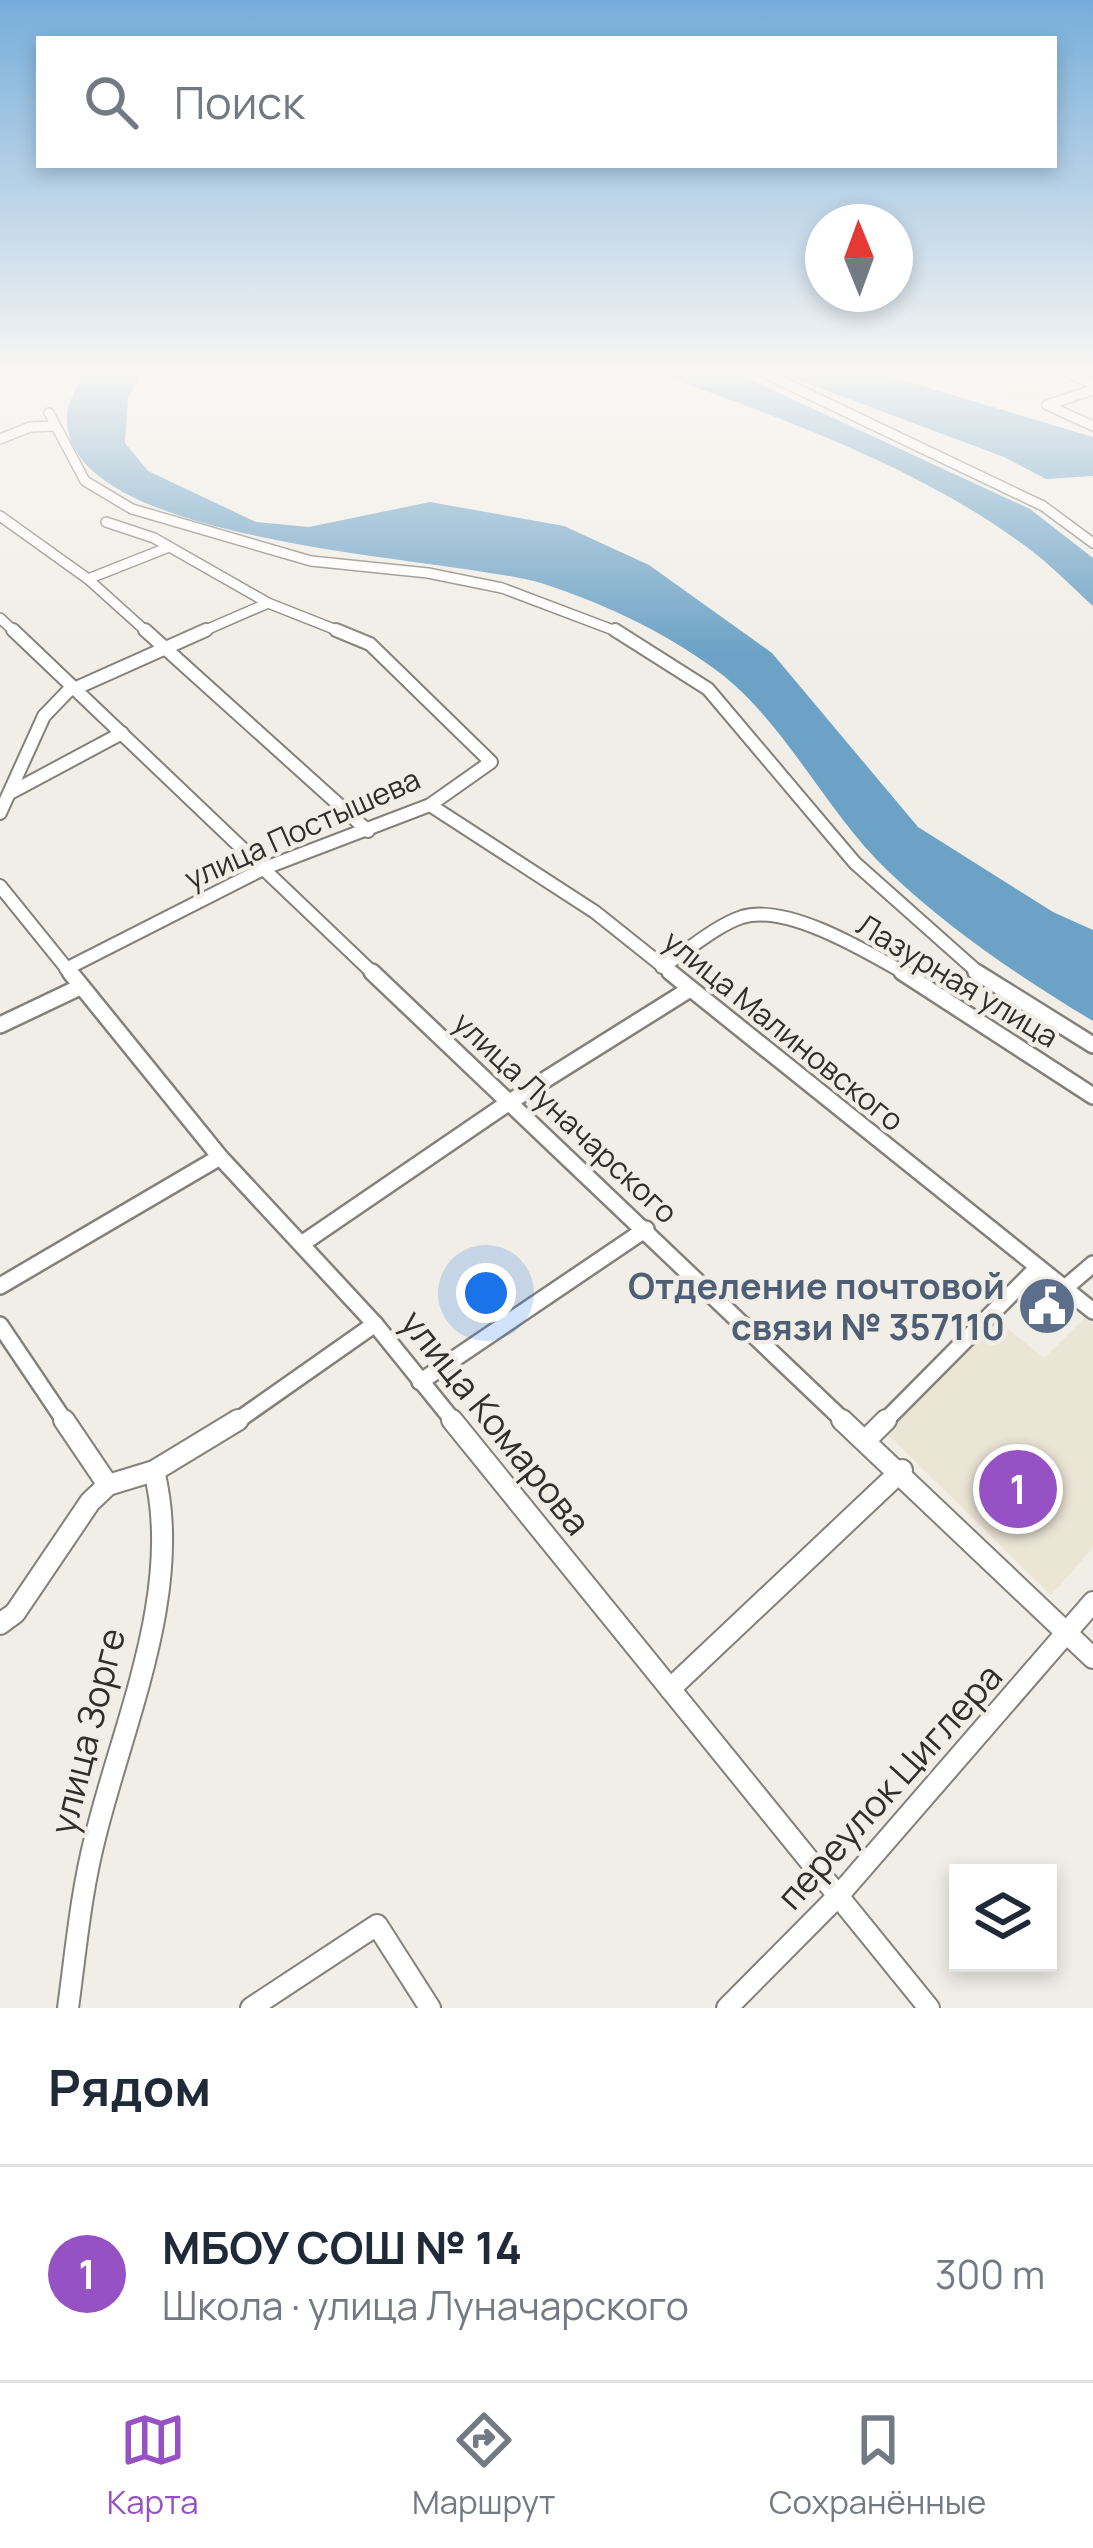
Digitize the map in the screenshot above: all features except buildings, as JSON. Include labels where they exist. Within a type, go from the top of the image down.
[{"type":"street","points":[[76,465],[85,481],[133,509],[311,561],[428,573],[502,588],[576,612],[639,642],[708,689],[855,863],[965,962],[1093,1045]]},
{"type":"street","points":[[956,465],[1043,506],[1093,543]]},
{"type":"street","points":[[0,516],[88,579],[368,831]]},
{"type":"street","points":[[106,522],[169,547],[268,603]]},
{"type":"street","points":[[88,579],[169,547]]},
{"type":"street","points":[[0,813],[44,716],[73,688],[268,603]]},
{"type":"street","name":"улица Постышева","points":[[66,969],[265,868],[430,805],[491,762],[370,644],[268,603]]},
{"type":"street","name":"улица Луначарского","points":[[0,617],[902,1470],[1093,1658]]},
{"type":"street","points":[[6,795],[122,733]]},
{"type":"street","name":"улица Малиновского","points":[[430,805],[595,913],[1093,1311]]},
{"type":"street","name":"улица Комарова","points":[[0,886],[220,1157],[375,1324],[929,2008]]},
{"type":"street","name":"Лазурная улица","points":[[662,967],[742,916],[753,912],[777,917],[854,945],[984,1020],[1093,1096]]},
{"type":"street","points":[[0,1025],[80,987]]},
{"type":"street","points":[[303,1243],[508,1102],[690,989]]},
{"type":"street","points":[[0,1286],[220,1157]]},
{"type":"street","points":[[420,1382],[646,1229]]},
{"type":"street","points":[[1065,1288],[1093,1264]]},
{"type":"street","points":[[868,1438],[1037,1268]]},
{"type":"street","points":[[0,1624],[15,1613],[90,1502],[108,1485],[154,1471],[199,1447],[375,1324]]},
{"type":"street","points":[[0,1325],[108,1485]]},
{"type":"street","points":[[670,1689],[902,1470]]},
{"type":"street","name":"улица Зорге","points":[[68,2008],[87,1871],[141,1658],[162,1535],[163,1488],[154,1471]]},
{"type":"street","name":"переулок Циглера","points":[[728,2008],[839,1895],[1093,1602]]},
{"type":"street","points":[[250,2008],[377,1925],[430,2008]]},
{"type":"shaded area","points":[[1085,1318],[1093,1324],[1093,1548],[1051,1595],[883,1430],[999,1322],[1044,1358]]},
{"type":"water","points":[[89,465],[143,465],[256,522],[309,527],[430,502],[564,526],[649,565],[772,653],[918,827],[1053,912],[1093,930],[1093,1021],[986,952],[912,893],[866,848],[747,697],[683,647],[617,612],[547,585],[271,539],[192,520],[126,493]]},
{"type":"water","points":[[886,465],[934,465],[1030,509],[1093,558],[1093,606],[1024,545],[982,516]]},
{"type":"water","points":[[1019,465],[1093,465],[1093,476],[1046,479]]},
{"type":"place","name":"Отделение почтовой связи № 357110","points":[[1047,1306]]},
{"type":"place","name":"МБОУ СОШ № 14","points":[[1018,1489]]}]
